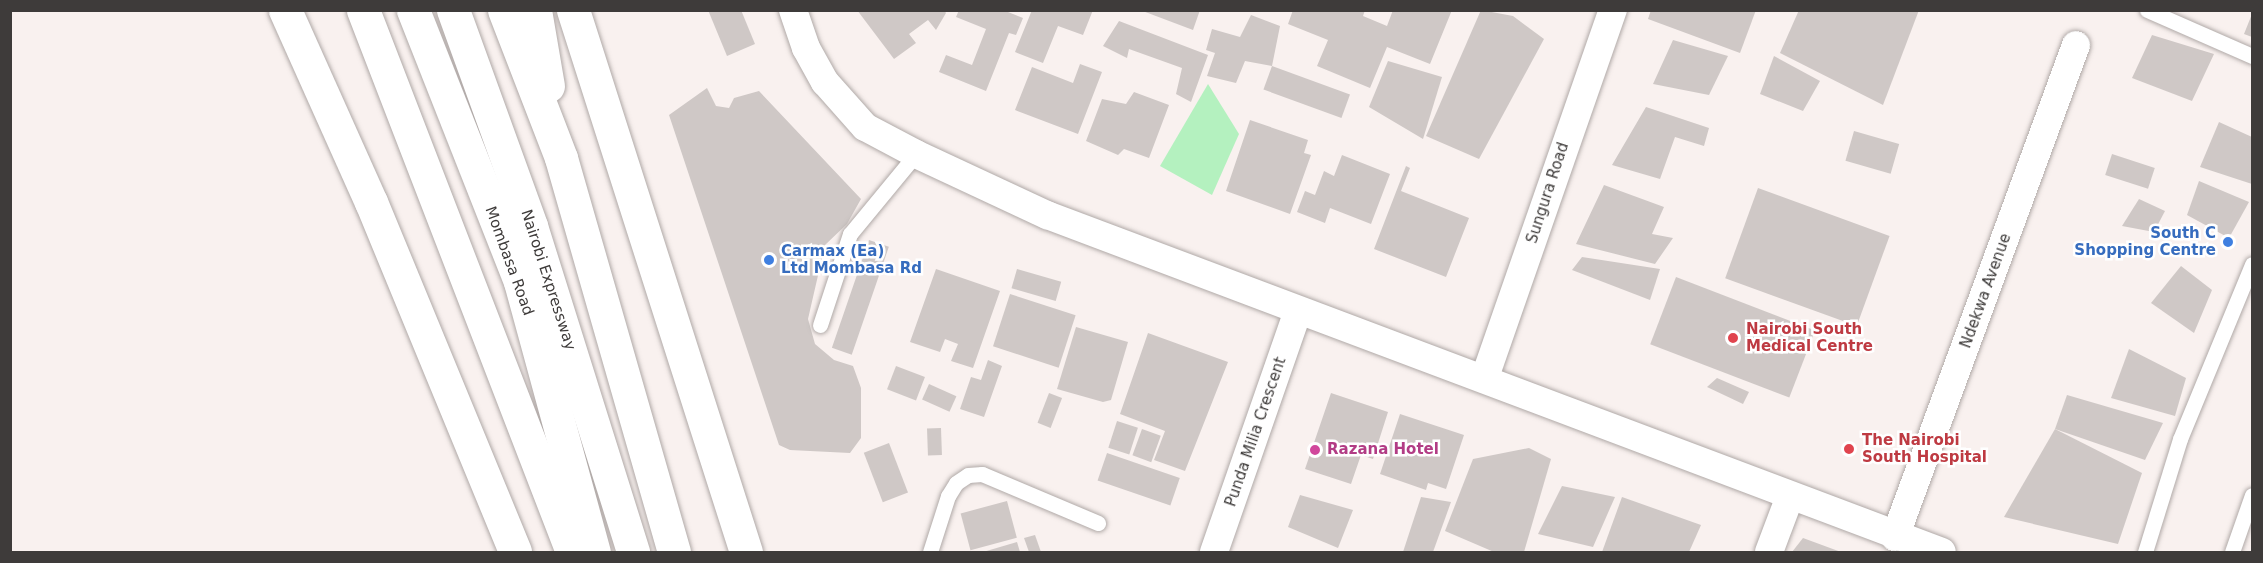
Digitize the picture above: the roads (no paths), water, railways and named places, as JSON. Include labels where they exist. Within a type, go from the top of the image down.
[{"type":"highway","points":[[285,10],[371,202],[515,552]]},
{"type":"highway","points":[[363,10],[572,552]]},
{"type":"highway","name":"Mombasa Road","points":[[413,10],[520,282],[594,552]]},
{"type":"highway","name":"Nairobi Expressway","points":[[453,10],[535,238],[633,552]]},
{"type":"highway","points":[[504,10],[561,158],[674,552]]},
{"type":"highway","points":[[535,10],[561,158]]},
{"type":"highway","points":[[573,10],[746,552]]},
{"type":"street","points":[[793,10],[806,48],[825,82],[865,127],[916,154],[1047,215],[1298,311],[1485,377],[1569,414],[1895,537],[1942,552]]},
{"type":"street","name":"Sungura Road","points":[[1485,377],[1613,10]]},
{"type":"street","name":"Ndekwa Avenue","points":[[1895,537],[2076,45]]},
{"type":"street","name":"Punda Milia Crescent","points":[[1214,552],[1298,311]]},
{"type":"street","points":[[1768,552],[1790,496]]},
{"type":"lane","points":[[2147,10],[2253,56]]},
{"type":"lane","points":[[820,325],[850,234],[916,154]]},
{"type":"lane","points":[[2145,552],[2180,439],[2253,264]]},
{"type":"lane","points":[[930,552],[948,496],[956,483],[968,475],[982,474],[1098,523]]},
{"type":"lane","points":[[2232,552],[2253,495]]},
{"type":"place","name":"South C Shopping Centre","points":[[2228,242]]},
{"type":"place","name":"Carmax (Ea) Ltd Mombasa Rd","points":[[769,260]]},
{"type":"place","name":"Nairobi South Medical Centre","points":[[1733,338]]},
{"type":"place","name":"The Nairobi South Hospital","points":[[1849,449]]},
{"type":"place","name":"Razana Hotel","points":[[1315,450]]}]
